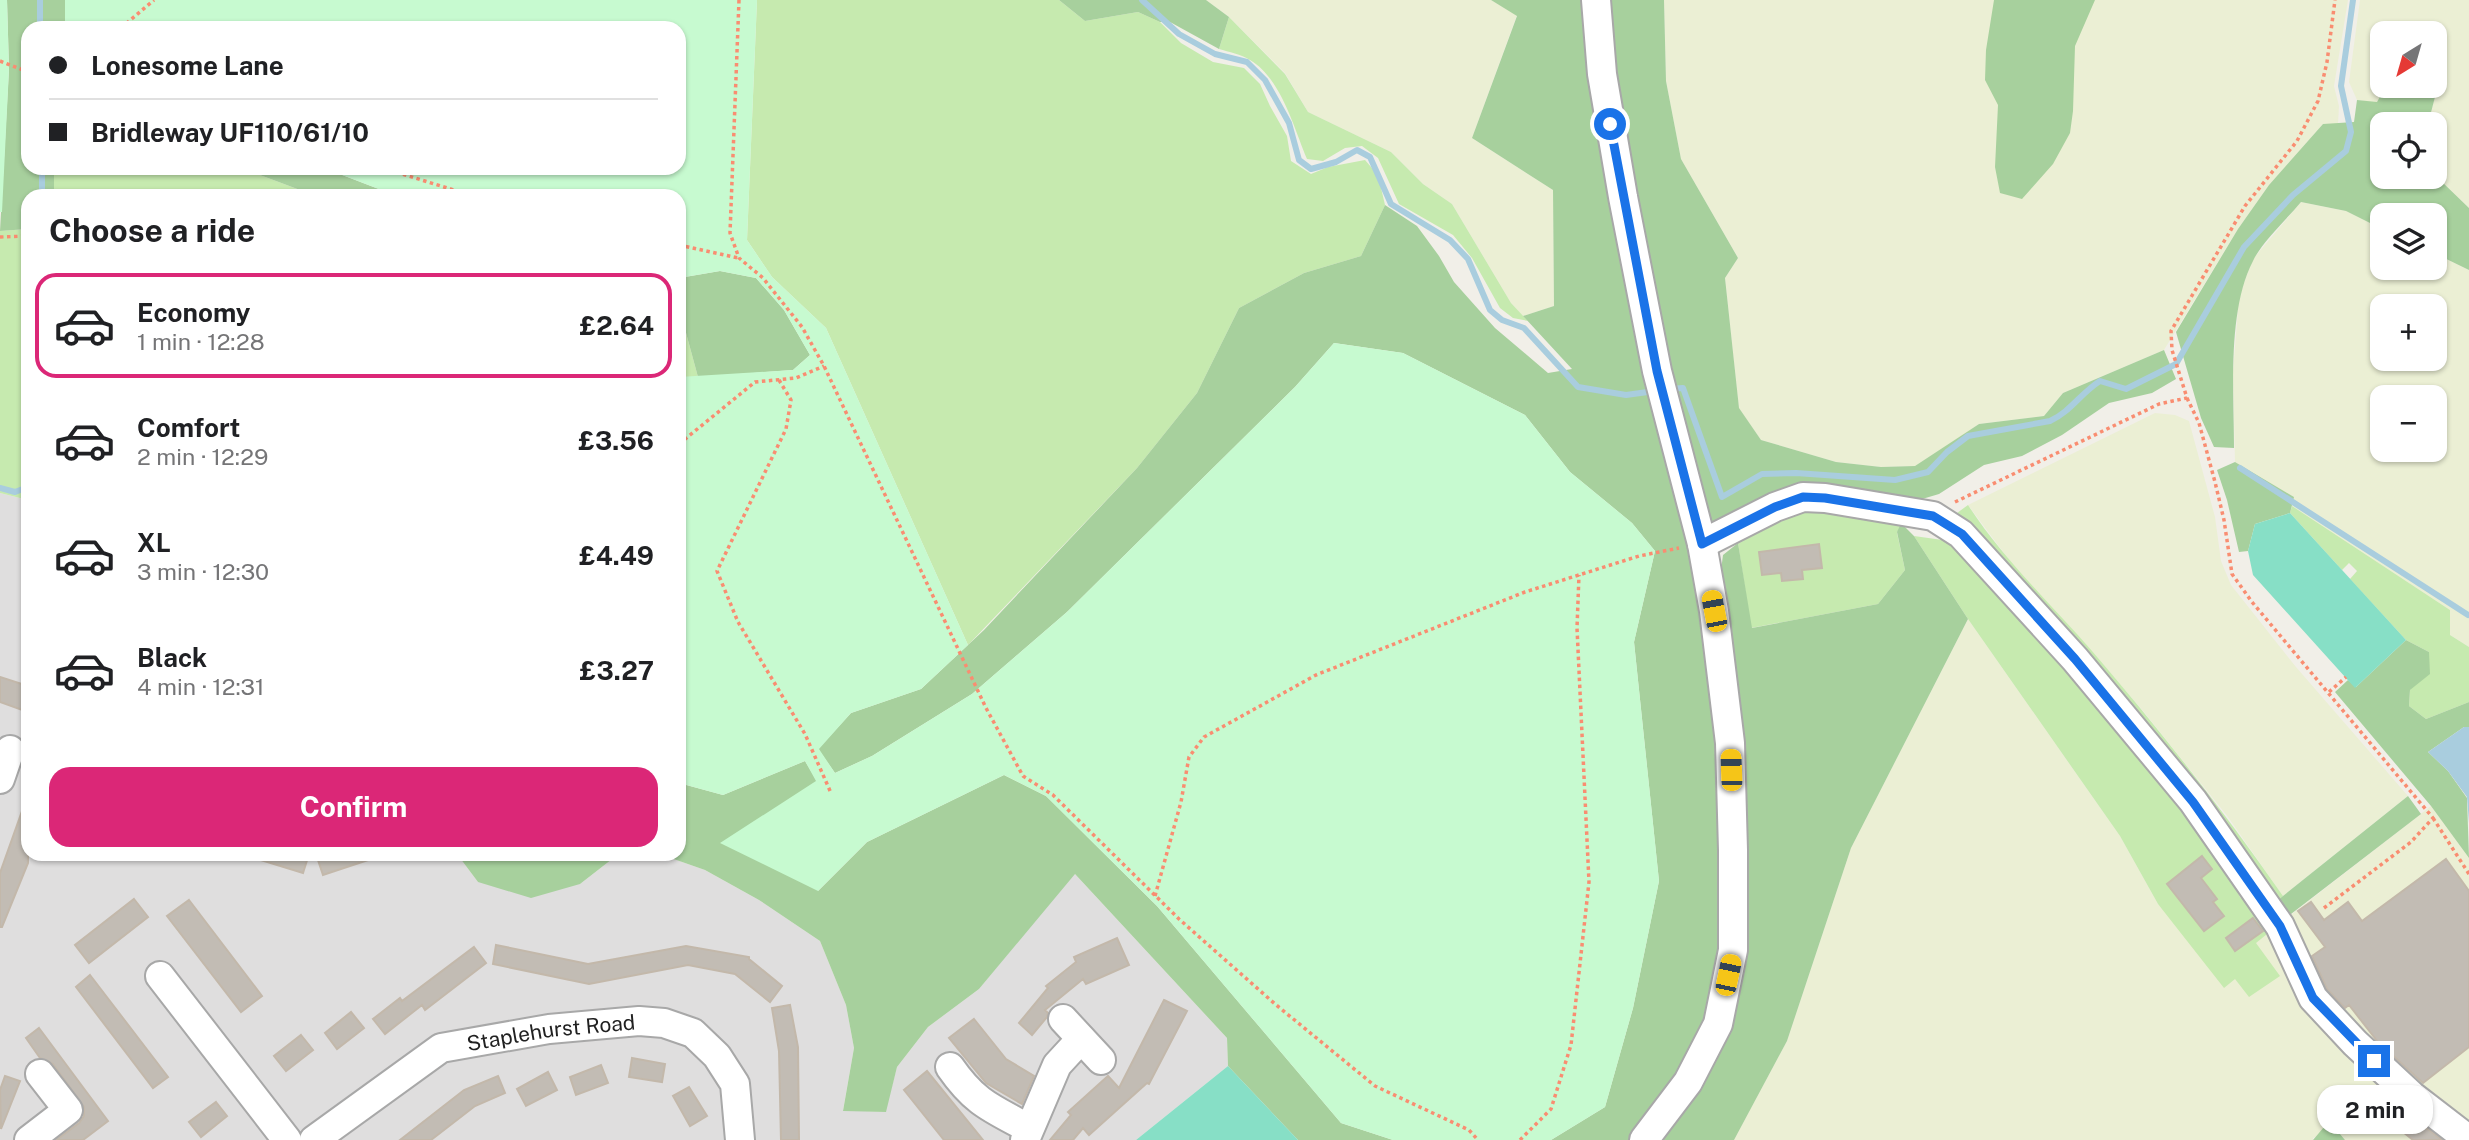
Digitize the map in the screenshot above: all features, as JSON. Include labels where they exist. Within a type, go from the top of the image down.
[{"type":"street","points":[[1597,0],[1602,75],[1623,197],[1657,371],[1702,544],[1714,611],[1730,743],[1733,950],[1718,1024],[1688,1082],[1644,1140]]},
{"type":"street","points":[[1702,544],[1775,507],[1803,497],[1825,498],[1933,516],[1962,534],[2101,688],[2193,802],[2280,926],[2313,998],[2355,1043],[2402,1087],[2469,1140]]},
{"type":"street","points":[[0,779],[13,749]]},
{"type":"street","points":[[160,976],[287,1140]]},
{"type":"street","name":"Staplehurst Road","points":[[314,1140],[441,1048],[549,1029],[639,1021],[664,1023],[693,1033],[717,1056],[736,1084],[740,1140]]},
{"type":"street","points":[[950,1067],[972,1095],[1027,1134],[1072,1029],[1101,1060]]},
{"type":"street","points":[[29,1140],[68,1110],[40,1074]]},
{"type":"path","points":[[129,21],[154,0]]},
{"type":"path","points":[[739,0],[730,233],[740,258],[763,278],[802,327],[824,366],[986,708],[1023,776],[1053,795],[1155,896],[1275,1004],[1375,1086],[1469,1130],[1478,1140]]},
{"type":"path","points":[[2335,0],[2327,62],[2318,102],[2297,141],[2245,206],[2171,331],[2172,350],[2187,398],[2199,423],[2215,482],[2232,574],[2252,602],[2433,818],[2469,874]]},
{"type":"path","points":[[0,61],[21,69]]},
{"type":"path","points":[[405,175],[450,189]]},
{"type":"path","points":[[0,237],[21,236]]},
{"type":"path","points":[[686,246],[740,258]]},
{"type":"path","points":[[686,438],[755,382],[796,378],[824,366]]},
{"type":"path","points":[[779,380],[791,400],[786,429],[717,571],[738,622],[805,734],[831,793]]},
{"type":"path","points":[[1933,516],[1963,497],[2159,404],[2187,398]]},
{"type":"path","points":[[1155,896],[1181,802],[1189,757],[1204,737],[1316,675],[1525,593],[1639,556],[1702,544]]},
{"type":"path","points":[[1520,1140],[1551,1109],[1571,1045],[1589,881],[1577,628],[1579,575]]},
{"type":"path","points":[[2329,692],[2346,677]]},
{"type":"path","points":[[2324,908],[2411,842],[2433,818]]},
{"type":"shaded area","points":[[0,493],[21,498],[21,861],[462,861],[478,882],[580,884],[610,861],[679,861],[705,870],[759,900],[820,941],[846,1005],[854,1048],[843,1110],[885,1112],[897,1067],[928,1027],[979,989],[1074,873],[1227,1038],[1228,1066],[1136,1140],[0,1140]]},
{"type":"green space","points":[[0,0],[7,0],[9,69],[2,212],[0,212]]},
{"type":"green space","points":[[7,0],[65,0],[65,21],[21,21],[21,175],[54,175],[54,189],[21,189],[21,230],[0,231],[9,69]]},
{"type":"green space","points":[[65,0],[757,0],[747,240],[772,277],[826,328],[968,645],[921,689],[851,713],[819,749],[835,773],[872,756],[972,694],[1067,612],[1295,387],[1334,343],[1403,353],[1525,415],[1570,472],[1632,523],[1655,551],[1634,642],[1659,881],[1633,1008],[1605,1107],[1551,1140],[1393,1140],[1341,1123],[1157,906],[1046,796],[1004,775],[867,842],[818,891],[720,843],[816,781],[805,761],[723,795],[686,785],[686,377],[793,370],[810,355],[784,310],[756,278],[720,271],[686,277],[686,189],[379,189],[342,175],[686,175],[686,21],[65,21]]},
{"type":"green space","points":[[757,0],[1059,0],[1085,21],[1138,12],[1160,22],[1181,43],[1213,62],[1244,68],[1260,84],[1287,136],[1291,161],[1311,174],[1328,167],[1365,160],[1378,175],[1385,205],[1361,256],[1304,273],[1239,308],[1197,393],[1137,468],[968,645],[826,328],[772,277],[747,240]]},
{"type":"green space","points":[[1059,0],[1206,0],[1229,17],[1219,49],[1170,22],[1160,22],[1138,12],[1085,21]]},
{"type":"green space","points":[[1206,0],[1491,0],[1517,15],[1472,138],[1553,190],[1554,306],[1523,316],[1511,303],[1452,204],[1423,184],[1391,152],[1308,112],[1285,73],[1229,17]]},
{"type":"green space","points":[[1491,0],[1664,0],[1666,81],[1681,159],[1738,258],[1725,278],[1739,408],[1761,440],[1836,462],[1881,467],[1915,466],[1979,424],[2044,416],[2063,393],[2164,350],[2176,379],[2152,393],[2109,403],[2062,435],[2022,456],[1984,465],[1939,494],[1912,502],[1851,493],[1722,524],[1706,519],[1688,543],[1711,682],[1724,828],[1722,940],[1708,1021],[1680,1076],[1631,1140],[1551,1140],[1605,1107],[1633,1008],[1659,881],[1634,642],[1655,551],[1632,523],[1570,472],[1525,415],[1403,353],[1334,343],[1295,387],[1067,612],[972,694],[872,756],[835,773],[818,749],[851,713],[921,689],[984,630],[1137,468],[1197,393],[1239,308],[1304,273],[1361,256],[1385,205],[1417,226],[1454,282],[1495,328],[1548,373],[1572,369],[1523,316],[1554,306],[1553,190],[1472,138],[1517,16]]},
{"type":"green space","points":[[1664,0],[2348,0],[2334,86],[2339,106],[2338,124],[2323,124],[2269,185],[2238,229],[2164,350],[2063,393],[2044,416],[1979,424],[1916,466],[1881,467],[1836,462],[1761,440],[1739,409],[1725,278],[1738,258],[1681,159],[1666,81]]},
{"type":"green space","points":[[1994,0],[2095,0],[2075,46],[2070,133],[2053,164],[2022,199],[2000,193],[1995,167],[1998,105],[1985,80],[1986,50]]},
{"type":"green space","points":[[2360,0],[2469,0],[2469,208],[2447,187],[2447,112],[2431,112],[2435,98],[2447,98],[2447,21],[2370,21],[2370,98],[2380,98],[2377,103],[2357,100],[2349,82]]},
{"type":"green space","points":[[1229,17],[1285,74],[1308,112],[1391,152],[1423,184],[1452,204],[1511,303],[1528,321],[1513,318],[1500,308],[1472,258],[1453,235],[1399,204],[1378,158],[1362,146],[1345,148],[1323,161],[1307,159],[1285,105],[1270,79],[1261,68],[1246,58],[1219,49]]},
{"type":"green space","points":[[2379,98],[2435,98],[2431,112],[2370,112],[2370,189],[2447,189],[2447,187],[2469,208],[2469,270],[2447,259],[2447,203],[2370,203],[2370,223],[2346,211],[2301,202],[2262,246],[2245,281],[2239,303],[2234,352],[2234,448],[2214,447],[2201,418],[2176,332],[2238,229],[2269,185],[2323,124],[2354,122],[2357,100],[2377,102]]},
{"type":"green space","points":[[54,175],[260,175],[297,189],[54,189]]},
{"type":"green space","points":[[260,175],[342,175],[379,189],[297,189]]},
{"type":"green space","points":[[2301,202],[2346,211],[2370,223],[2370,280],[2447,280],[2447,259],[2469,270],[2469,647],[2450,635],[2450,610],[2292,506],[2294,497],[2235,462],[2233,372],[2239,296],[2253,259]]},
{"type":"green space","points":[[21,230],[21,498],[0,493],[0,231]]},
{"type":"green space","points":[[720,271],[756,278],[784,310],[810,355],[793,370],[698,377],[686,333],[686,277]]},
{"type":"green space","points":[[686,333],[698,377],[686,377]]},
{"type":"green space","points":[[2155,413],[2175,415],[2189,421],[2215,517],[2221,561],[2231,585],[2296,667],[2408,796],[2283,896],[2228,817],[2144,712],[2016,569],[1968,505]]},
{"type":"green space","points":[[2235,462],[2294,497],[2290,513],[2255,524],[2248,551],[2239,552],[2217,470]]},
{"type":"green space","points":[[1968,505],[2012,562],[2092,651],[2191,771],[2283,896],[2278,900],[2003,572],[1957,513]]},
{"type":"green space","points":[[2292,506],[2450,610],[2450,635],[2469,647],[2469,702],[2426,719],[2409,706],[2410,690],[2429,652],[2406,640],[2350,579],[2357,571],[2349,563],[2342,570],[2290,513]]},
{"type":"green space","points":[[1800,507],[1901,523],[1897,533],[1905,570],[1878,604],[1751,628],[1738,543],[1742,535]]},
{"type":"green space","points":[[2290,513],[2406,640],[2355,688],[2253,575],[2248,551],[2255,524]]},
{"type":"green space","points":[[1901,523],[1914,536],[1968,619],[1851,848],[1787,1041],[1734,1140],[1655,1140],[1726,1028],[1720,578],[1723,555],[1738,543],[1752,628],[1878,604],[1905,570],[1897,532]]},
{"type":"green space","points":[[1914,536],[1957,542],[2112,714],[2228,870],[2240,897],[2259,910],[2272,930],[2256,943],[2280,976],[2249,997],[2235,979],[2224,988],[2158,904],[2120,836],[1968,619]]},
{"type":"green space","points":[[1968,619],[2120,836],[2158,904],[2235,979],[2279,976],[2255,943],[2431,806],[2469,858],[2469,1140],[2345,1140],[2335,1128],[2313,1140],[1734,1140],[1787,1041],[1851,848]]},
{"type":"green space","points":[[2406,640],[2429,652],[2430,674],[2410,690],[2409,706],[2426,719],[2469,702],[2469,727],[2464,727],[2428,752],[2448,771],[2467,798],[2469,858],[2431,806],[2335,692],[2348,680],[2356,687]]},
{"type":"green space","points":[[805,761],[817,781],[818,891],[867,842],[1004,775],[1046,796],[1157,906],[1341,1123],[1393,1140],[1298,1140],[1228,1066],[1227,1038],[1075,874],[979,989],[928,1027],[897,1067],[886,1112],[843,1111],[854,1048],[846,1005],[820,941],[759,900],[705,870],[679,861],[686,861],[686,785],[723,795]]},
{"type":"green space","points":[[2408,796],[2421,814],[2291,914],[2278,900]]},
{"type":"green space","points":[[462,861],[610,861],[580,884],[531,898],[478,882]]},
{"type":"green space","points":[[1228,1066],[1298,1140],[1136,1140]]},
{"type":"green space","points":[[2324,1127],[2335,1128],[2345,1140],[2313,1140]]},
{"type":"water","points":[[2464,727],[2469,727],[2469,823],[2467,797],[2448,771],[2428,752]]},
{"type":"building","points":[[1819,544],[1822,568],[1802,570],[1803,579],[1782,581],[1781,573],[1762,575],[1759,552]]},
{"type":"building","points":[[0,677],[21,684],[21,710],[0,702]]},
{"type":"building","points":[[21,814],[21,861],[28,863],[2,927],[0,873]]},
{"type":"building","points":[[2202,856],[2212,869],[2201,878],[2217,899],[2213,902],[2224,916],[2204,931],[2167,884]]},
{"type":"building","points":[[2446,859],[2469,891],[2469,1047],[2423,1083],[2378,1042],[2349,1005],[2345,1008],[2327,989],[2312,956],[2325,947],[2298,911],[2311,902],[2324,920],[2348,902],[2362,921]]},
{"type":"building","points":[[264,861],[307,861],[303,873]]},
{"type":"building","points":[[318,861],[365,861],[323,875]]},
{"type":"building","points":[[134,899],[148,917],[89,963],[75,945]]},
{"type":"building","points":[[189,900],[262,996],[241,1012],[167,916]]},
{"type":"building","points":[[2253,918],[2263,931],[2235,951],[2226,938]]},
{"type":"building","points":[[1117,938],[1129,965],[1086,984],[1083,979],[1045,1010],[1047,1017],[1032,1035],[1019,1023],[1048,988],[1046,986],[1076,962],[1074,957]]},
{"type":"building","points":[[496,945],[588,964],[686,946],[749,957],[782,986],[770,1002],[735,974],[688,965],[589,984],[493,964]]},
{"type":"building","points":[[474,947],[486,963],[425,1010],[422,1005],[385,1034],[373,1019],[400,998],[402,1001]]},
{"type":"building","points":[[90,975],[168,1077],[153,1088],[76,987]]},
{"type":"building","points":[[1164,1000],[1187,1011],[1149,1084],[1089,1135],[1083,1128],[1073,1140],[1050,1140],[1071,1115],[1068,1112],[1108,1076],[1119,1088]]},
{"type":"building","points":[[790,1005],[798,1047],[799,1140],[781,1140],[779,1051],[772,1008]]},
{"type":"building","points":[[351,1012],[364,1028],[337,1049],[325,1033]]},
{"type":"building","points":[[974,1019],[1006,1059],[1034,1076],[1022,1104],[986,1083],[949,1038]]},
{"type":"building","points":[[39,1028],[108,1121],[83,1140],[56,1140],[79,1123],[84,1116],[84,1107],[53,1064],[40,1058],[26,1038]]},
{"type":"building","points":[[301,1035],[313,1050],[286,1071],[274,1056]]},
{"type":"building","points":[[632,1058],[665,1064],[662,1082],[629,1077]]},
{"type":"building","points":[[601,1065],[608,1083],[576,1095],[570,1077]]},
{"type":"building","points":[[927,1071],[983,1140],[944,1140],[904,1090]]},
{"type":"building","points":[[548,1072],[557,1090],[526,1106],[517,1089]]},
{"type":"building","points":[[5,1076],[20,1081],[1,1129],[0,1090]]},
{"type":"building","points":[[498,1076],[505,1093],[475,1106],[431,1140],[400,1140],[464,1090]]},
{"type":"building","points":[[689,1087],[707,1116],[690,1126],[673,1096]]},
{"type":"building","points":[[2393,1101],[2442,1140],[2413,1140],[2382,1115]]},
{"type":"building","points":[[216,1102],[227,1116],[201,1137],[189,1122]]},
{"type":"waterway","points":[[40,0],[40,21]]},
{"type":"waterway","points":[[1142,0],[1179,34],[1215,54],[1247,62],[1265,80],[1289,123],[1299,160],[1311,169],[1336,162],[1357,150],[1370,157],[1391,204],[1450,240],[1468,259],[1490,310],[1502,320],[1524,328],[1578,387],[1626,395],[1655,391]]},
{"type":"waterway","points":[[1669,389],[1683,388],[1722,497],[1762,474],[1796,473],[1895,480],[1928,472],[1947,452],[1968,436],[2050,421],[2064,413],[2100,381],[2126,389],[2176,364],[2244,247],[2293,195],[2346,151],[2351,132],[2341,86],[2353,0]]},
{"type":"waterway","points":[[42,175],[42,189]]},
{"type":"waterway","points":[[2240,468],[2468,615]]},
{"type":"waterway","points":[[0,488],[15,492],[21,490]]},
{"type":"route","points":[[1610,124],[1657,371],[1702,544],[1775,507],[1803,497],[1825,498],[1933,516],[1962,534],[2101,688],[2193,802],[2280,926],[2313,998],[2374,1061]]}]
